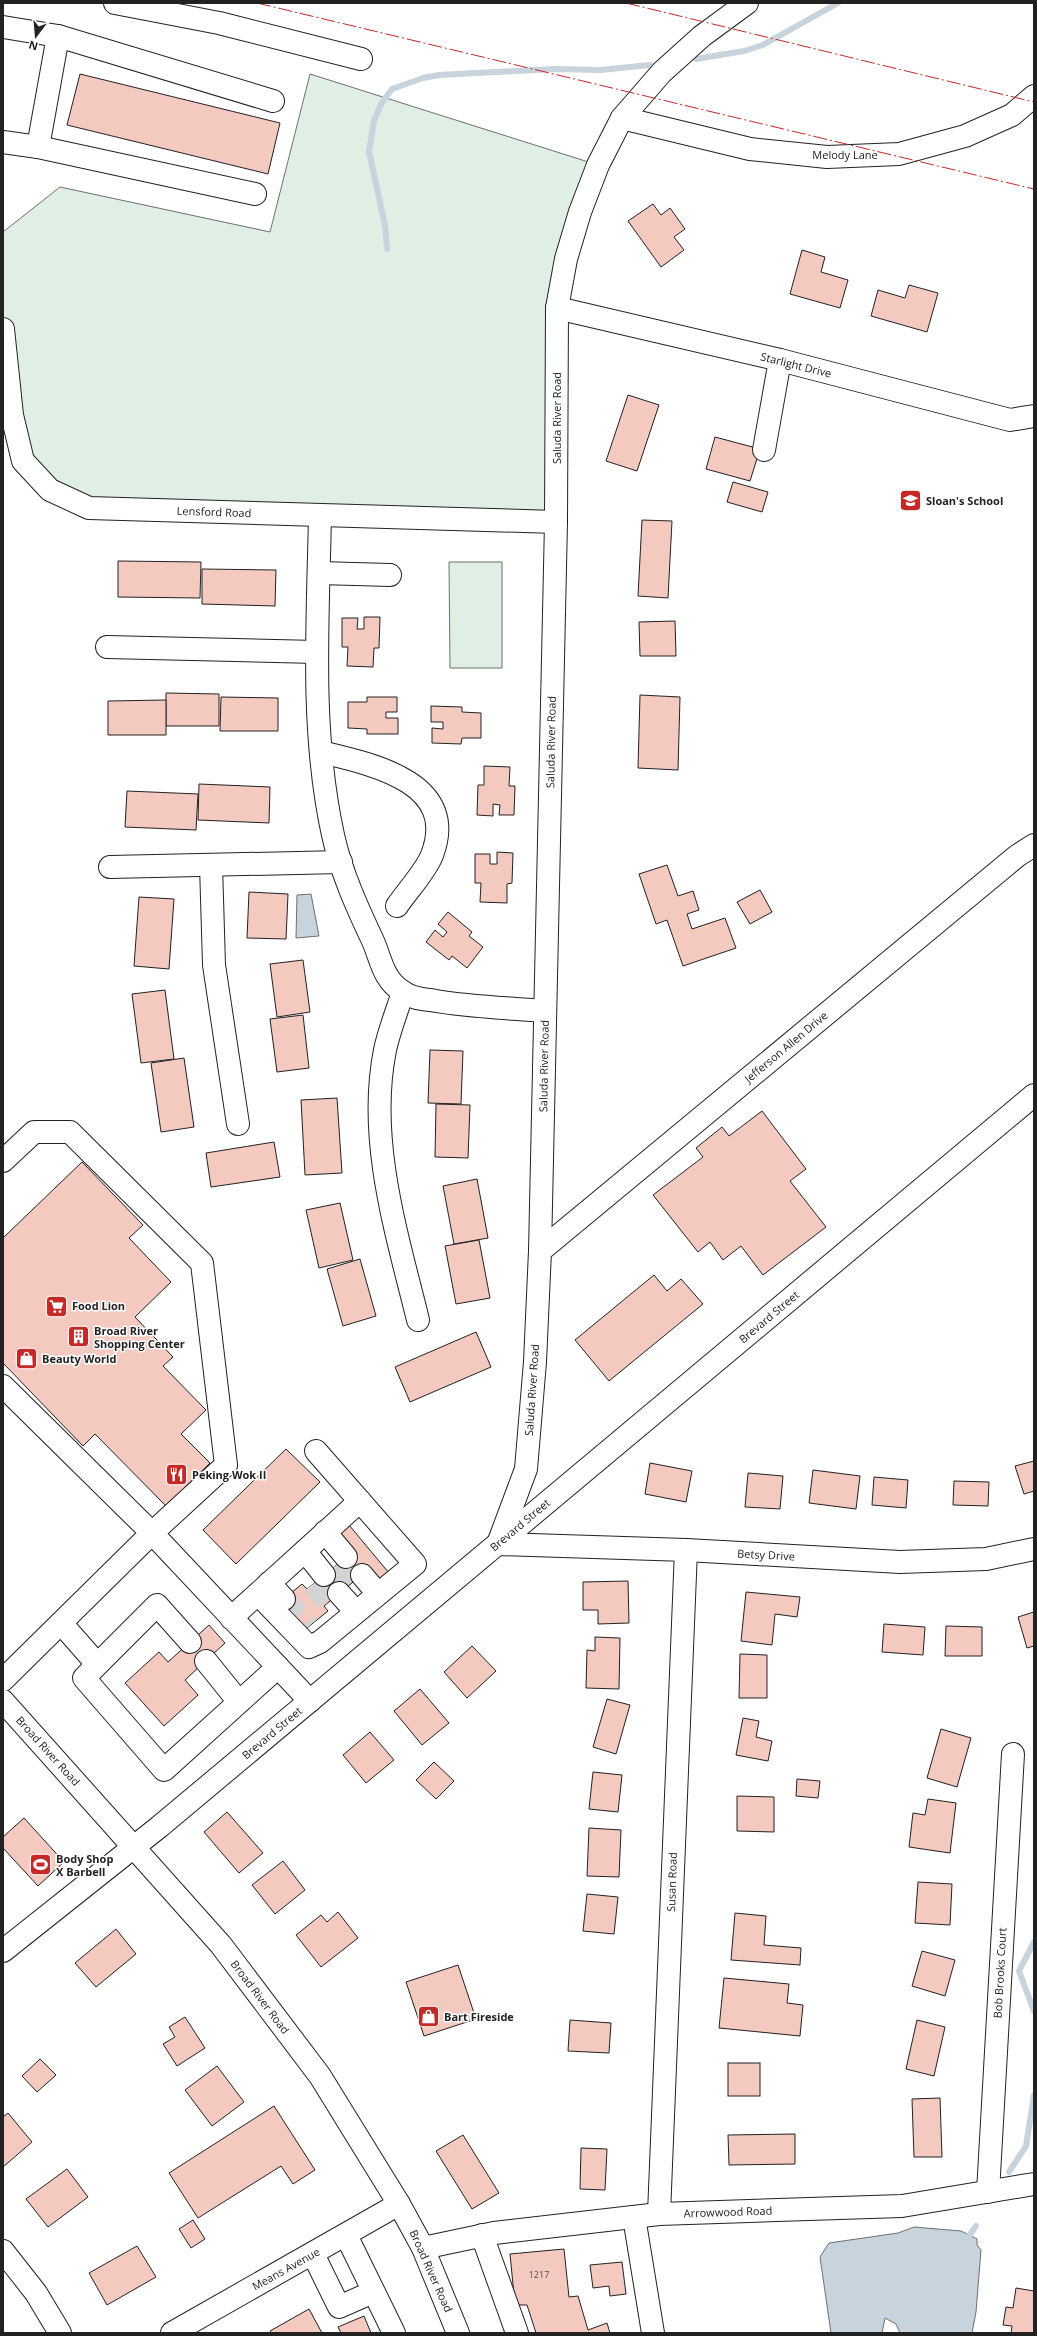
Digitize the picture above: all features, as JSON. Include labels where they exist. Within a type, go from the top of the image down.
[{"type":"street","points":[[115,3],[219,23],[361,59]]},
{"type":"street","name":"Saluda River Road","points":[[498,1544],[526,1469],[535,1362],[540,1251],[556,522],[557,308],[566,259],[580,212],[598,164],[622,118],[662,72],[702,36],[747,3]]},
{"type":"street","points":[[3,27],[58,36],[273,100]]},
{"type":"street","points":[[38,147],[58,36]]},
{"type":"street","name":"Melody Lane","points":[[622,118],[750,149],[827,157],[899,154],[965,136],[1012,115],[1034,96]]},
{"type":"street","points":[[3,142],[38,147],[255,194]]},
{"type":"street","name":"Starlight Drive","points":[[557,308],[780,360],[1010,420],[1034,416]]},
{"type":"street","name":"Lensford Road","points":[[3,329],[12,415],[23,461],[50,490],[89,508],[556,522]]},
{"type":"street","points":[[764,450],[780,360]]},
{"type":"street","points":[[320,515],[317,652],[321,752],[333,836],[352,898],[378,951],[383,970],[394,985],[403,992],[415,998],[465,1006],[545,1011]]},
{"type":"street","points":[[319,573],[390,575]]},
{"type":"street","points":[[107,647],[317,652]]},
{"type":"street","points":[[321,752],[373,765],[402,778],[418,788],[426,798],[434,814],[436,831],[435,845],[431,858],[397,906]]},
{"type":"street","name":"Jefferson Allen Drive","points":[[540,1251],[1011,861],[1034,844]]},
{"type":"street","points":[[110,866],[341,862]]},
{"type":"street","points":[[210,865],[214,965],[238,1124]]},
{"type":"street","points":[[403,992],[385,1050],[379,1110],[391,1212],[418,1320]]},
{"type":"street","name":"Brevard Street","points":[[3,1951],[134,1848],[1034,1095]]},
{"type":"street","points":[[3,1161],[34,1132],[70,1132],[202,1263],[226,1465],[152,1534],[3,1680]]},
{"type":"street","points":[[3,1386],[152,1534],[310,1701]]},
{"type":"street","points":[[264,1589],[304,1644],[309,1648],[314,1634],[361,1608],[415,1564],[316,1451]]},
{"type":"street","points":[[231,1618],[360,1501]]},
{"type":"street","name":"Betsy Drive","points":[[498,1544],[686,1550],[900,1562],[986,1559],[1034,1549]]},
{"type":"street","points":[[309,1547],[330,1570],[309,1547]]},
{"type":"street","name":"Susan Road","points":[[659,2214],[686,1550]]},
{"type":"street","points":[[264,1589],[284,1599]]},
{"type":"street","points":[[361,1608],[345,1589],[361,1608]]},
{"type":"street","points":[[190,1642],[157,1605],[84,1678],[164,1770],[278,1667]]},
{"type":"street","points":[[61,1623],[97,1664]]},
{"type":"street","points":[[206,1661],[239,1702]]},
{"type":"street","name":"Broad River Road","points":[[3,1701],[221,1946],[320,2076],[399,2204],[423,2248],[458,2333]]},
{"type":"street","name":"Bob Brooks Court","points":[[988,2192],[1013,1754]]},
{"type":"street","name":"Arrowwood Road","points":[[423,2248],[482,2236],[659,2214],[902,2206],[1034,2184]]},
{"type":"street","name":"Means Avenue","points":[[172,2333],[399,2204]]},
{"type":"street","points":[[634,2217],[653,2333]]},
{"type":"street","points":[[346,2235],[394,2333]]},
{"type":"street","points":[[482,2236],[517,2333]]},
{"type":"street","points":[[3,2251],[36,2293],[60,2333]]},
{"type":"street","points":[[313,2254],[339,2307],[373,2292]]},
{"type":"green space","points":[[310,74],[598,165],[566,259],[556,522],[89,508],[37,479],[3,331],[3,232],[60,187],[270,232]]},
{"type":"green space","points":[[449,562],[502,562],[502,668],[450,668]]},
{"type":"shaded area","points":[[311,894],[319,936],[296,938],[297,895]]},
{"type":"shaded area","points":[[914,2227],[961,2231],[977,2239],[977,2245],[981,2250],[976,2312],[972,2333],[900,2333],[896,2324],[885,2318],[882,2333],[831,2333],[820,2257],[829,2243],[898,2233]]},
{"type":"building","points":[[80,74],[280,123],[268,174],[67,125]]},
{"type":"building","points":[[653,204],[661,215],[670,208],[685,229],[674,237],[684,250],[661,267],[628,221]]},
{"type":"building","points":[[802,250],[825,257],[821,272],[848,280],[840,308],[790,294]]},
{"type":"building","points":[[909,285],[938,293],[927,332],[871,316],[878,290],[905,298]]},
{"type":"building","points":[[628,395],[659,405],[637,471],[606,461]]},
{"type":"building","points":[[715,437],[760,449],[750,481],[706,469]]},
{"type":"building","points":[[733,482],[768,492],[762,512],[727,502]]},
{"type":"building","points":[[642,520],[672,521],[668,598],[638,596]]},
{"type":"building","points":[[118,561],[201,562],[200,598],[118,597]]},
{"type":"building","points":[[202,569],[276,570],[275,606],[202,604]]},
{"type":"building","points":[[364,617],[380,617],[379,648],[374,648],[373,667],[347,666],[348,647],[342,647],[342,618],[358,618],[357,629],[364,629]]},
{"type":"building","points":[[675,621],[676,656],[640,656],[639,622]]},
{"type":"building","points":[[166,693],[219,694],[219,726],[166,726]]},
{"type":"building","points":[[640,695],[680,697],[678,770],[638,768]]},
{"type":"building","points":[[221,697],[278,698],[278,731],[220,731]]},
{"type":"building","points":[[367,697],[397,697],[397,712],[386,712],[386,718],[398,718],[398,734],[367,734],[367,729],[348,728],[348,702],[367,702]]},
{"type":"building","points":[[166,700],[166,735],[108,735],[108,701]]},
{"type":"building","points":[[431,706],[462,707],[462,712],[481,713],[481,738],[462,738],[461,744],[432,743],[432,728],[443,729],[443,722],[431,722]]},
{"type":"building","points":[[484,766],[510,767],[509,786],[515,786],[514,815],[499,815],[500,805],[493,804],[493,816],[477,815],[478,785],[484,785]]},
{"type":"building","points":[[199,784],[270,787],[269,823],[198,820]]},
{"type":"building","points":[[127,791],[198,794],[196,830],[125,827]]},
{"type":"building","points":[[497,852],[513,853],[512,883],[507,884],[507,903],[480,902],[481,883],[475,883],[475,854],[490,854],[490,864],[497,864]]},
{"type":"building","points":[[667,865],[678,896],[693,891],[699,910],[687,914],[692,929],[725,918],[736,948],[683,966],[667,920],[656,924],[639,874]]},
{"type":"building","points":[[760,890],[772,912],[750,924],[737,902]]},
{"type":"building","points":[[249,892],[288,894],[286,939],[247,938]]},
{"type":"building","points":[[139,897],[174,899],[169,969],[134,966]]},
{"type":"building","points":[[448,912],[472,932],[469,936],[483,947],[467,968],[452,956],[449,960],[426,942],[435,930],[443,937],[447,932],[438,924]]},
{"type":"building","points":[[303,960],[310,1012],[277,1017],[270,964]]},
{"type":"building","points":[[165,990],[174,1059],[141,1063],[132,994]]},
{"type":"building","points":[[303,1015],[309,1068],[277,1072],[270,1019]]},
{"type":"building","points":[[430,1050],[463,1051],[461,1104],[428,1103]]},
{"type":"building","points":[[184,1058],[194,1127],[161,1132],[151,1063]]},
{"type":"building","points":[[337,1098],[342,1173],[305,1175],[301,1100]]},
{"type":"building","points":[[436,1104],[470,1105],[468,1158],[435,1157]]},
{"type":"building","points":[[762,1111],[806,1169],[790,1181],[826,1227],[763,1275],[741,1246],[723,1260],[710,1242],[698,1252],[653,1195],[703,1157],[696,1148],[722,1127],[729,1136]]},
{"type":"building","points":[[274,1142],[280,1177],[211,1187],[206,1153]]},
{"type":"building","name":"Broad River Shopping Center","points":[[82,1162],[143,1225],[129,1238],[171,1282],[135,1317],[173,1357],[163,1366],[206,1410],[181,1434],[210,1463],[166,1506],[95,1434],[83,1446],[3,1363],[3,1238]]},
{"type":"building","points":[[477,1179],[488,1238],[454,1244],[443,1186]]},
{"type":"building","points":[[340,1203],[353,1260],[319,1268],[306,1210]]},
{"type":"building","points":[[479,1240],[490,1298],[456,1304],[445,1246]]},
{"type":"building","points":[[360,1259],[376,1316],[343,1326],[327,1269]]},
{"type":"building","points":[[654,1275],[667,1291],[681,1279],[703,1304],[609,1381],[575,1340]]},
{"type":"building","points":[[476,1332],[491,1367],[410,1402],[395,1367]]},
{"type":"building","points":[[286,1449],[320,1482],[236,1564],[203,1530]]},
{"type":"building","points":[[1034,1461],[1034,1491],[1024,1494],[1015,1466]]},
{"type":"building","points":[[650,1463],[692,1471],[686,1502],[645,1494]]},
{"type":"building","points":[[813,1470],[860,1476],[856,1509],[809,1503]]},
{"type":"building","points":[[748,1473],[783,1476],[780,1509],[745,1507]]},
{"type":"building","points":[[874,1477],[908,1480],[906,1508],[872,1505]]},
{"type":"building","points":[[954,1481],[989,1482],[988,1506],[953,1505]]},
{"type":"building","points":[[349,1525],[389,1573],[374,1585],[364,1573],[324,1606],[328,1611],[302,1632],[279,1603],[302,1584],[307,1589],[351,1553],[337,1535]]},
{"type":"building","points":[[628,1581],[629,1623],[598,1624],[598,1610],[583,1610],[583,1582]]},
{"type":"building","points":[[746,1592],[800,1597],[797,1617],[775,1614],[772,1645],[741,1641]]},
{"type":"building","points":[[1034,1612],[1034,1646],[1027,1648],[1018,1617]]},
{"type":"building","points":[[884,1624],[925,1627],[923,1655],[882,1652]]},
{"type":"building","points":[[209,1625],[225,1643],[185,1680],[198,1695],[164,1726],[125,1683],[159,1652],[168,1662]]},
{"type":"building","points":[[946,1626],[982,1627],[982,1656],[945,1656]]},
{"type":"building","points":[[595,1637],[620,1638],[619,1689],[586,1688],[587,1650],[595,1651]]},
{"type":"building","points":[[472,1646],[496,1671],[467,1698],[444,1672]]},
{"type":"building","points":[[740,1654],[767,1655],[767,1698],[739,1698]]},
{"type":"building","points":[[420,1689],[449,1723],[422,1745],[394,1711]]},
{"type":"building","points":[[607,1699],[630,1705],[616,1754],[593,1747]]},
{"type":"building","points":[[743,1718],[759,1721],[756,1737],[772,1741],[768,1761],[736,1755]]},
{"type":"building","points":[[941,1729],[971,1738],[957,1787],[927,1778]]},
{"type":"building","points":[[370,1732],[394,1760],[366,1783],[343,1755]]},
{"type":"building","points":[[434,1762],[454,1781],[436,1799],[416,1780]]},
{"type":"building","points":[[593,1772],[622,1775],[618,1812],[589,1809]]},
{"type":"building","points":[[797,1779],[820,1781],[818,1798],[796,1796]]},
{"type":"building","points":[[737,1796],[774,1797],[774,1832],[737,1831]]},
{"type":"building","points":[[928,1799],[956,1803],[950,1853],[909,1847],[913,1813],[925,1815]]},
{"type":"building","points":[[227,1812],[263,1853],[239,1873],[204,1832]]},
{"type":"building","points":[[24,1818],[64,1862],[38,1886],[3,1848],[3,1837]]},
{"type":"building","points":[[589,1828],[621,1830],[619,1877],[587,1876]]},
{"type":"building","points":[[283,1861],[305,1890],[275,1914],[252,1885]]},
{"type":"building","points":[[918,1882],[952,1884],[950,1925],[915,1923]]},
{"type":"building","points":[[587,1894],[618,1897],[614,1934],[583,1931]]},
{"type":"building","points":[[338,1912],[358,1938],[321,1967],[296,1935],[321,1915],[327,1922]]},
{"type":"building","points":[[735,1913],[766,1916],[764,1945],[801,1948],[800,1965],[731,1960]]},
{"type":"building","points":[[116,1929],[136,1954],[96,1987],[75,1963]]},
{"type":"building","points":[[922,1951],[955,1960],[945,1996],[912,1986]]},
{"type":"building","points":[[458,1965],[476,2019],[424,2036],[406,1982]]},
{"type":"building","points":[[724,1978],[789,1984],[787,2003],[803,2005],[800,2036],[719,2028]]},
{"type":"building","points":[[185,2017],[205,2048],[177,2066],[163,2044],[175,2037],[169,2027]]},
{"type":"building","points":[[570,2020],[611,2023],[609,2053],[568,2051]]},
{"type":"building","points":[[917,2020],[945,2027],[934,2076],[906,2069]]},
{"type":"building","points":[[40,2059],[56,2075],[37,2092],[22,2076]]},
{"type":"building","points":[[728,2063],[760,2063],[760,2096],[728,2096]]},
{"type":"building","points":[[217,2066],[244,2102],[212,2126],[185,2090]]},
{"type":"building","points":[[940,2098],[942,2157],[914,2157],[912,2099]]},
{"type":"building","points":[[274,2106],[315,2170],[293,2184],[281,2166],[198,2218],[169,2173]]},
{"type":"building","points":[[8,2113],[32,2142],[3,2167],[3,2117]]},
{"type":"building","points":[[795,2134],[795,2164],[729,2165],[728,2135]]},
{"type":"building","points":[[463,2135],[499,2193],[472,2209],[436,2151]]},
{"type":"building","points":[[581,2148],[607,2149],[605,2190],[580,2189]]},
{"type":"building","points":[[67,2169],[88,2197],[48,2227],[26,2199]]},
{"type":"building","points":[[193,2220],[205,2239],[191,2248],[179,2229]]},
{"type":"building","points":[[137,2246],[156,2277],[107,2305],[89,2273]]},
{"type":"building","points":[[564,2249],[569,2297],[578,2296],[588,2330],[607,2323],[610,2333],[536,2333],[527,2305],[515,2305],[510,2254]]},
{"type":"building","points":[[622,2262],[626,2294],[610,2296],[609,2286],[593,2288],[590,2265]]},
{"type":"building","points":[[1016,2288],[1034,2291],[1034,2333],[1011,2333],[1012,2326],[1003,2325],[1006,2307],[1013,2308]]},
{"type":"building","points":[[309,2309],[322,2333],[272,2333],[270,2331]]},
{"type":"building","points":[[364,2316],[371,2333],[341,2333],[338,2327]]},
{"type":"waterway","points":[[696,59],[744,51],[763,45],[838,3]]},
{"type":"waterway","points":[[387,249],[385,225],[369,152],[374,121],[381,104],[392,89],[423,78],[439,75],[554,69],[601,70],[650,65]]},
{"type":"waterway","points":[[1034,1942],[1019,1971],[1034,2011]]},
{"type":"waterway","points":[[1009,2172],[1026,2146],[1034,2095]]},
{"type":"waterway","points":[[966,2240],[976,2226]]},
{"type":"tunnel","points":[[335,1566],[350,1585]]},
{"type":"tunnel","points":[[313,1584],[328,1603]]},
{"type":"tunnel","points":[[284,1599],[308,1627]]},
{"type":"power","points":[[257,3],[1034,189]]},
{"type":"power","points":[[626,3],[1034,102]]},
{"type":"place","name":"Sloan's School","points":[[910,501]]},
{"type":"place","name":"Food Lion","points":[[56,1306]]},
{"type":"place","name":"Broad River Shopping Center","points":[[78,1337]]},
{"type":"place","name":"Beauty World","points":[[26,1359]]},
{"type":"place","name":"Peking Wok II","points":[[177,1475]]},
{"type":"place","name":"Body Shop X Barbell","points":[[40,1865]]},
{"type":"place","name":"Bart Fireside","points":[[429,2017]]}]
